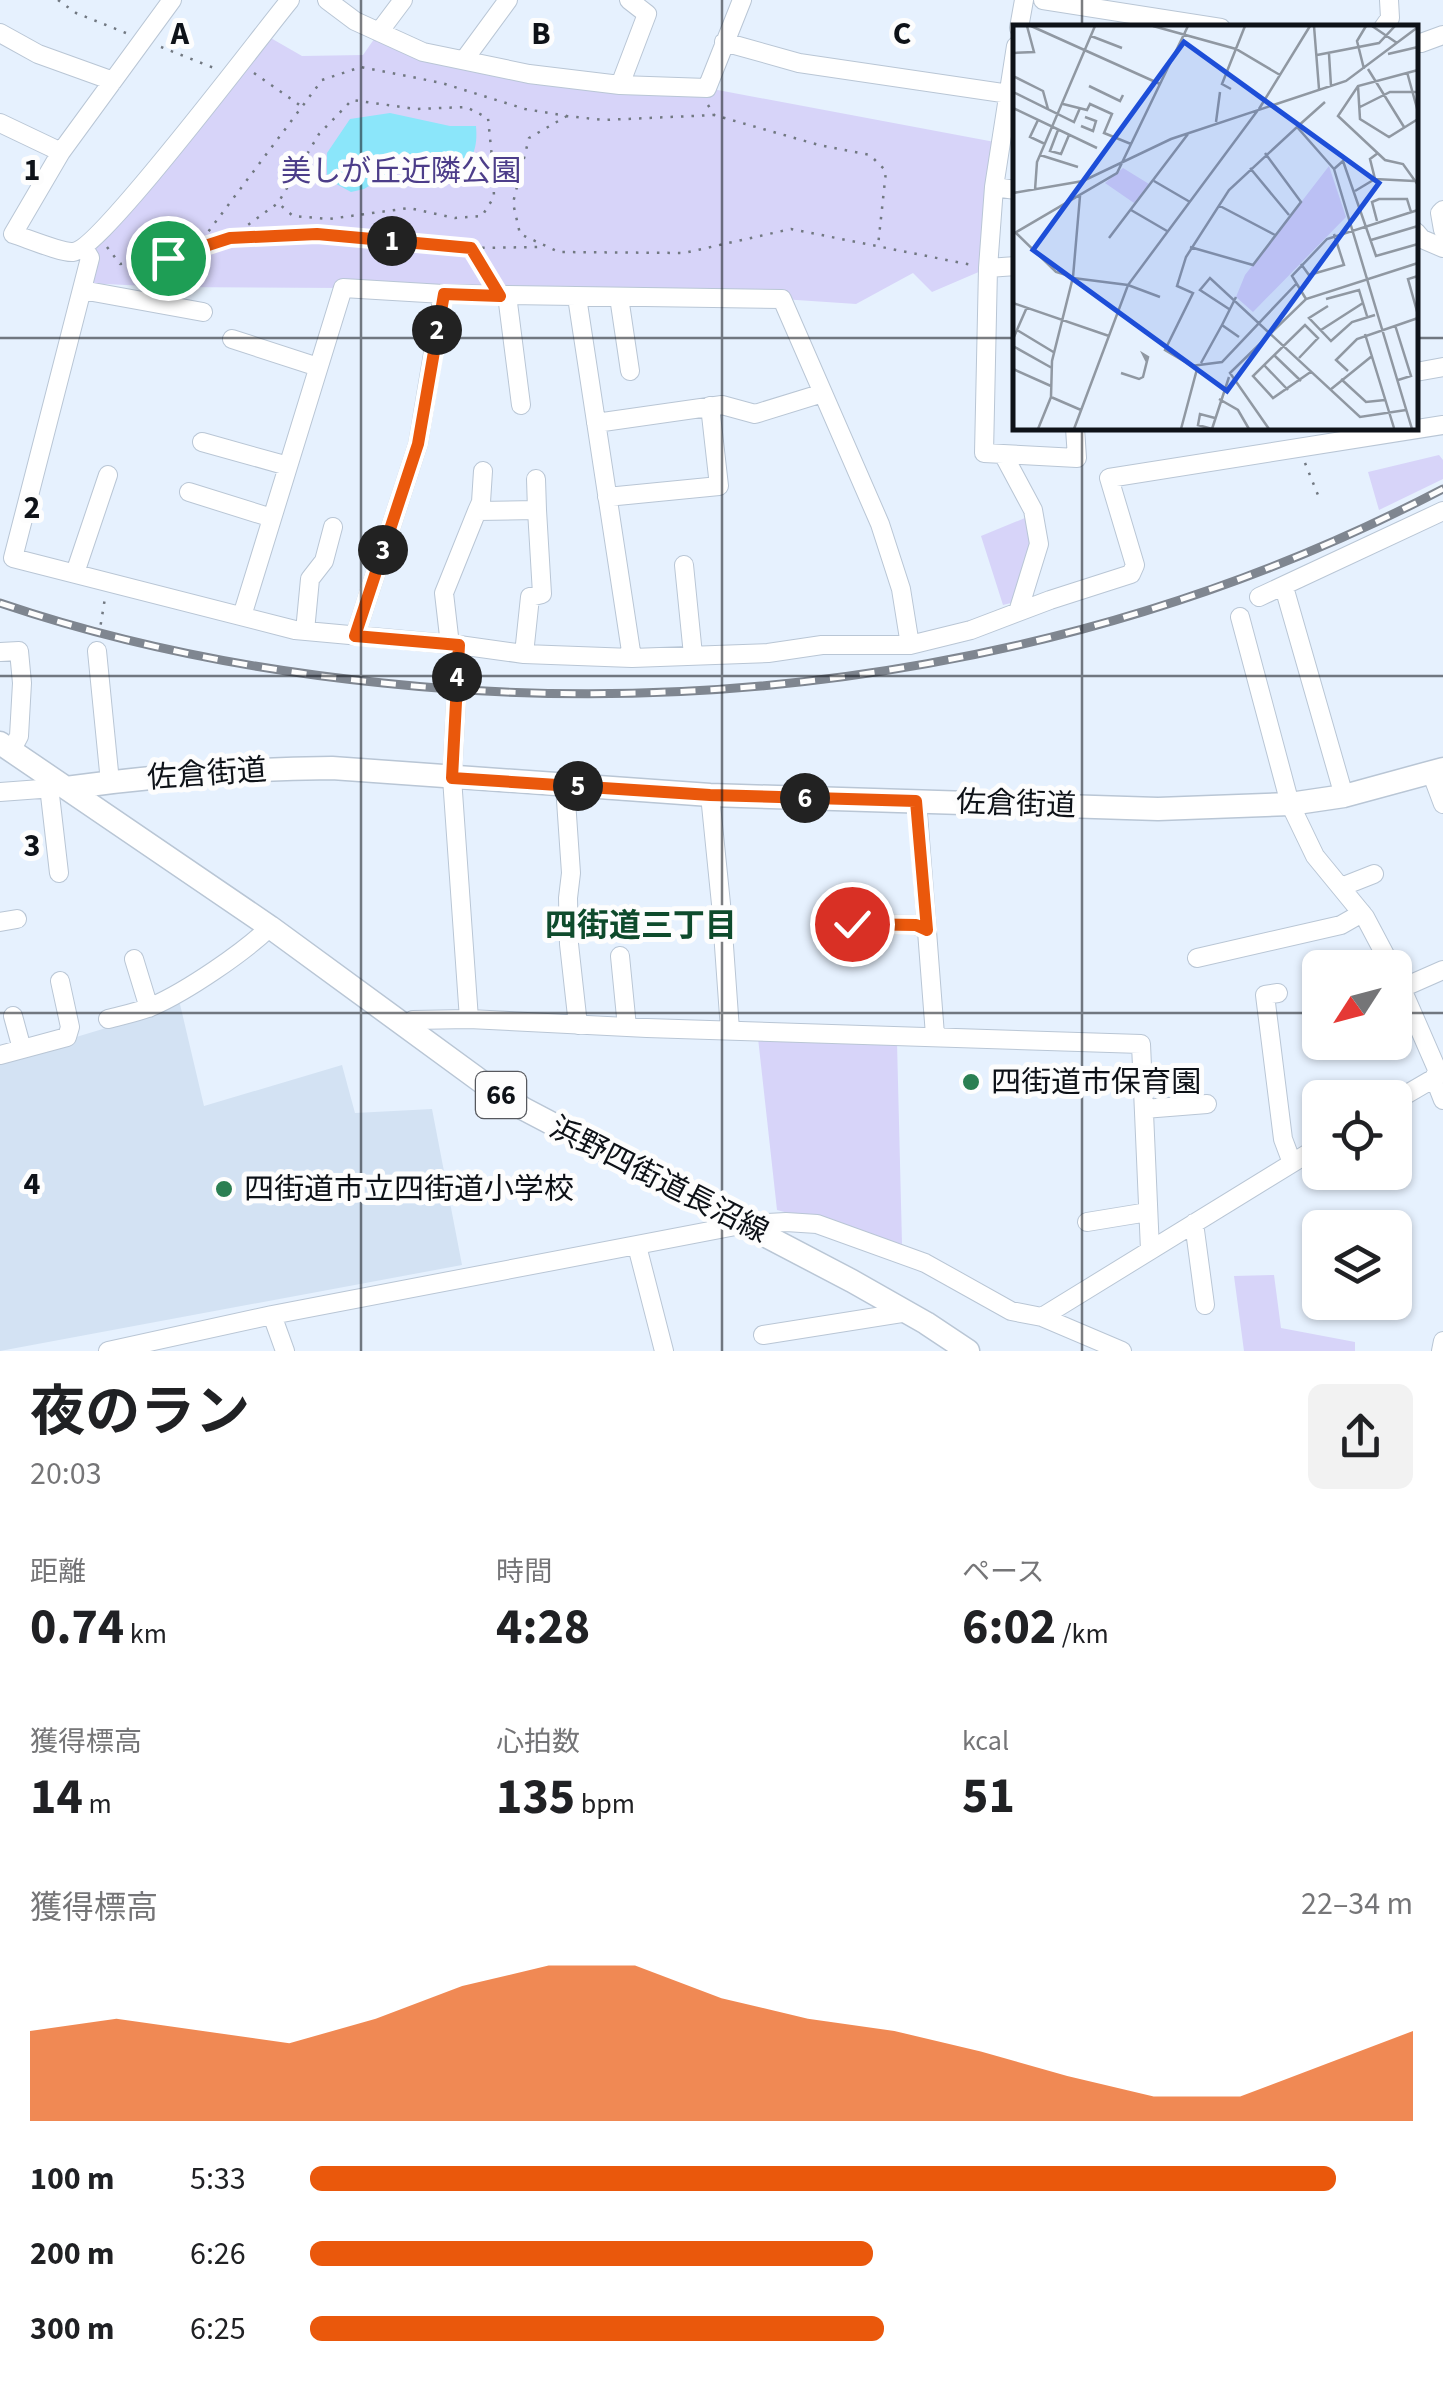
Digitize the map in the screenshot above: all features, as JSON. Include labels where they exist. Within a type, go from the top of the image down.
[{"type":"main road","points":[[6,747],[56,788]]},
{"type":"main road","name":"佐倉街道","points":[[56,788],[315,768],[710,795],[1158,809],[1290,804],[1344,796],[1437,771]]},
{"type":"main road","name":"浜野四街道長沼線","points":[[56,788],[270,928],[524,1109],[908,1312],[968,1351]]},
{"type":"street","points":[[172,0],[61,152],[14,234],[71,252],[91,241],[120,212],[290,0]]},
{"type":"street","points":[[327,0],[356,21],[423,52],[529,74],[620,86],[706,88],[742,0]]},
{"type":"street","points":[[379,32],[402,0]]},
{"type":"street","points":[[464,60],[508,0]]},
{"type":"street","points":[[620,86],[647,14],[628,0]]},
{"type":"street","points":[[1020,25],[1024,0]]},
{"type":"street","points":[[1043,0],[1202,25]]},
{"type":"street","points":[[1385,25],[1390,18],[1389,0]]},
{"type":"street","points":[[0,33],[38,54],[113,81]]},
{"type":"street","points":[[1418,43],[1443,35]]},
{"type":"street","points":[[724,42],[799,63],[1011,94],[994,187],[984,453],[1076,458],[1075,430]]},
{"type":"street","points":[[0,123],[61,152]]},
{"type":"street","points":[[994,187],[1013,190]]},
{"type":"street","points":[[1443,210],[1443,230]]},
{"type":"street","points":[[1418,234],[1443,248]]},
{"type":"street","points":[[91,241],[82,290],[6,556],[305,631],[524,654],[632,658],[768,653],[822,645],[910,646],[971,630],[1131,574],[1136,565],[1109,478],[1412,430]]},
{"type":"street","points":[[988,268],[1013,266]]},
{"type":"street","points":[[242,616],[343,288],[444,294],[782,299],[880,524],[901,589],[910,646]]},
{"type":"street","points":[[82,290],[203,312]]},
{"type":"street","points":[[355,636],[418,444],[444,294]]},
{"type":"street","points":[[503,295],[522,405]]},
{"type":"street","points":[[577,297],[632,658]]},
{"type":"street","points":[[620,298],[630,371]]},
{"type":"street","points":[[232,339],[318,367]]},
{"type":"street","points":[[1418,372],[1443,367]]},
{"type":"street","points":[[596,423],[722,404],[756,414],[823,393]]},
{"type":"street","points":[[607,497],[719,486],[710,406]]},
{"type":"street","points":[[1418,429],[1443,425]]},
{"type":"street","points":[[202,442],[288,466]]},
{"type":"street","points":[[1003,454],[1033,510],[1039,544],[1018,612]]},
{"type":"street","points":[[470,1020],[452,778],[454,645],[444,592],[481,502],[484,471]]},
{"type":"street","points":[[75,572],[108,475]]},
{"type":"street","points":[[524,654],[530,597],[542,594],[536,478]]},
{"type":"street","points":[[189,492],[272,518]]},
{"type":"street","points":[[477,511],[537,510]]},
{"type":"street","points":[[1259,597],[1443,511]]},
{"type":"street","points":[[305,631],[310,580],[324,561],[334,527]]},
{"type":"street","points":[[684,565],[693,655]]},
{"type":"street","points":[[1286,594],[1344,796]]},
{"type":"street","points":[[1240,616],[1290,804],[1316,856],[1362,913],[1382,950]]},
{"type":"street","points":[[0,652],[19,651],[22,683],[19,736],[6,747]]},
{"type":"street","points":[[97,651],[110,782]]},
{"type":"street","points":[[1437,771],[1443,804]]},
{"type":"street","points":[[565,786],[571,873],[569,944],[578,1024]]},
{"type":"street","points":[[0,792],[56,788]]},
{"type":"street","points":[[56,788],[50,795],[59,873]]},
{"type":"street","points":[[710,795],[729,901],[730,1030]]},
{"type":"street","points":[[916,801],[935,1036]]},
{"type":"street","points":[[1341,887],[1374,874]]},
{"type":"street","points":[[1197,958],[1341,926],[1362,913]]},
{"type":"street","points":[[852,924],[916,925],[927,930]]},
{"type":"street","points":[[108,1019],[149,1008],[172,996],[270,928]]},
{"type":"street","points":[[620,956],[627,1027]]},
{"type":"street","points":[[134,958],[149,1008]]},
{"type":"street","points":[[1412,974],[1443,970]]},
{"type":"street","points":[[0,1055],[67,1037],[70,1027],[60,981]]},
{"type":"street","points":[[1278,993],[1264,995],[1284,1139],[1292,1163]]},
{"type":"street","points":[[1412,1013],[1439,1075],[1443,1100]]},
{"type":"street","points":[[13,1016],[22,1049]]},
{"type":"street","points":[[408,1028],[413,1020],[470,1020],[1141,1044],[1150,1250]]},
{"type":"street","points":[[1412,1090],[1439,1075]]},
{"type":"street","points":[[1144,1109],[1207,1104]]},
{"type":"street","points":[[1042,1317],[1302,1157]]},
{"type":"street","points":[[1087,1222],[1148,1212]]},
{"type":"street","points":[[116,1350],[177,1344],[272,1315],[746,1224],[786,1222],[817,1224],[925,1263],[1010,1310],[1042,1317],[1122,1351]]},
{"type":"street","points":[[1194,1223],[1205,1305]]},
{"type":"street","points":[[637,1246],[664,1351]]},
{"type":"street","points":[[763,1335],[908,1312]]},
{"type":"street","points":[[272,1315],[285,1351]]},
{"type":"street","points":[[1442,1351],[1443,1342]]},
{"type":"path","points":[[195,249],[322,80],[361,67],[442,83],[526,109],[604,120],[714,115],[870,155],[886,171],[878,246]]},
{"type":"path","points":[[248,69],[302,106]]},
{"type":"path","points":[[696,87],[714,115]]},
{"type":"path","points":[[230,238],[278,203],[319,134],[352,100],[416,108],[466,107],[488,118],[494,197],[482,216],[455,218],[410,208],[329,219],[293,216],[278,203]]},
{"type":"path","points":[[567,116],[529,138],[514,203],[520,234],[559,252],[684,253],[791,229],[988,268]]},
{"type":"path","points":[[494,168],[522,170]]},
{"type":"path","points":[[91,241],[120,264],[168,258],[230,238],[317,234],[471,248],[546,246]]},
{"type":"path","points":[[471,248],[503,295]]},
{"type":"path","points":[[1299,448],[1320,500]]},
{"type":"path","points":[[97,651],[107,580]]},
{"type":"shaded area","points":[[390,113],[450,126],[476,126],[475,147],[467,165],[456,175],[396,170],[364,189],[351,192],[327,179],[327,153],[350,119]]},
{"type":"shaded area","name":"四街道市立四街道小学校","points":[[179,1000],[204,1106],[342,1065],[355,1113],[432,1109],[462,1265],[0,1351],[0,1060],[159,1012]]},
{"type":"green space","name":"美しが丘近隣公園","points":[[379,32],[423,52],[707,88],[1000,143],[988,268],[932,292],[913,273],[856,304],[84,283],[84,248],[262,33],[302,56],[363,55]]},
{"type":"green space","points":[[1439,455],[1443,460],[1443,479],[1379,510],[1368,472]]},
{"type":"green space","points":[[1025,518],[1032,539],[1011,603],[1003,605],[981,536]]},
{"type":"green space","points":[[758,1038],[897,1042],[902,1244],[777,1210]]},
{"type":"green space","points":[[1274,1275],[1281,1328],[1355,1342],[1355,1351],[1244,1351],[1234,1276]]},
{"type":"railway","points":[[0,603],[189,654],[383,683],[519,693],[656,692],[792,683],[927,664],[1061,635],[1192,596],[1319,547],[1443,489]]},
{"type":"place","name":"四街道市保育園","points":[[971,1082]]},
{"type":"place","name":"四街道市立四街道小学校","points":[[224,1189]]},
{"type":"district","name":"四街道三丁目","points":[[641,926]]},
{"type":"route","points":[[168,258],[230,238],[317,234],[471,248],[500,296],[444,294],[418,444],[355,636],[459,645],[452,778],[710,795],[916,801],[927,930],[916,925],[852,924]]}]
